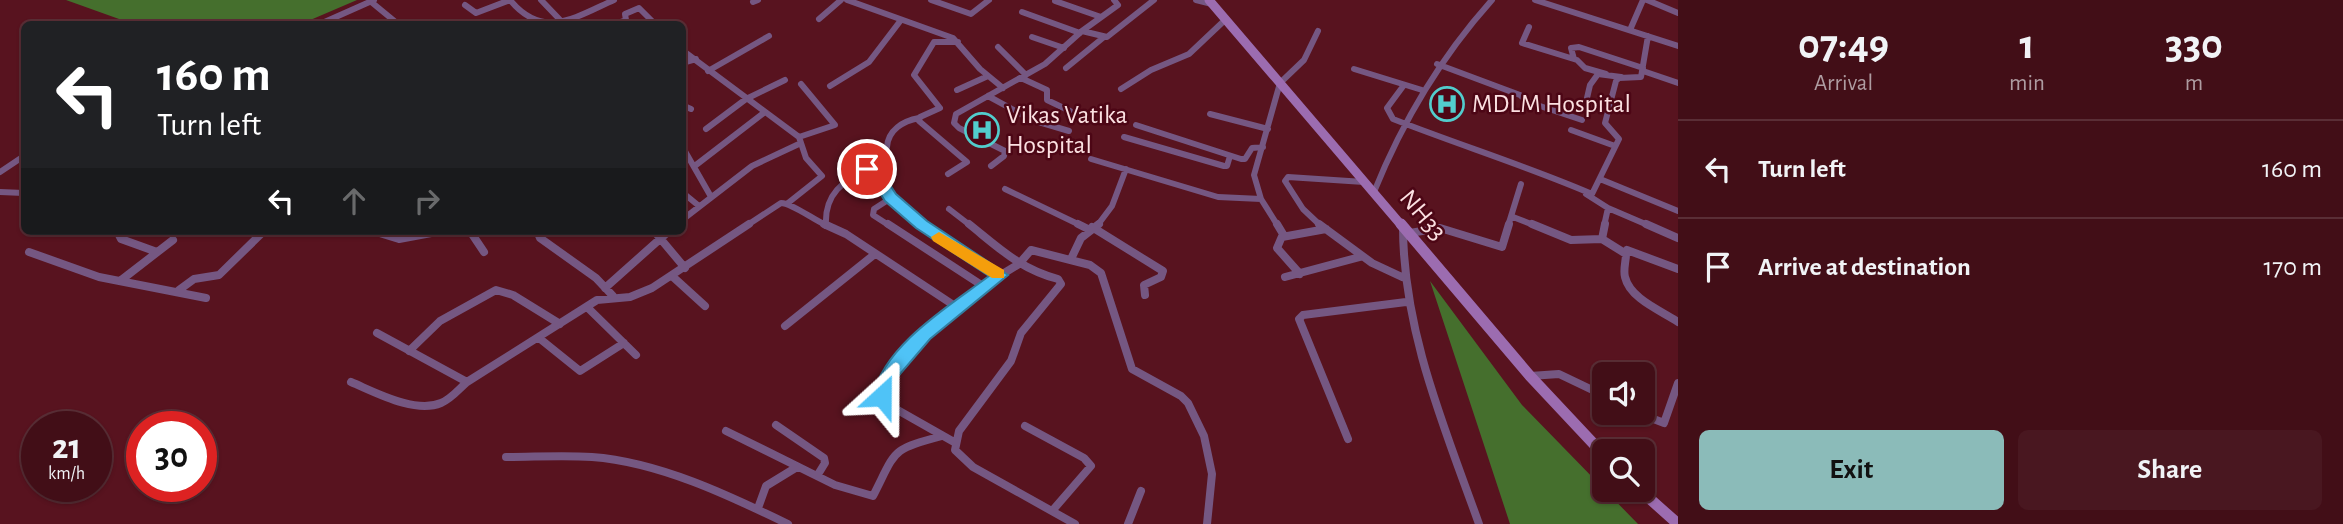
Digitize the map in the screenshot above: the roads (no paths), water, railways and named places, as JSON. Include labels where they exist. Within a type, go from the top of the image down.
[{"type":"main road","name":"NH33","points":[[1211,2],[1530,376],[1592,442]]},
{"type":"main road","points":[[1653,502],[1678,524]]},
{"type":"street","points":[[465,5],[476,13],[510,0],[532,21]]},
{"type":"street","points":[[541,0],[561,21]]},
{"type":"street","points":[[564,21],[614,0]]},
{"type":"street","points":[[818,19],[841,0]]},
{"type":"street","points":[[847,0],[958,42],[988,76],[1003,88]]},
{"type":"street","points":[[933,0],[971,14],[989,0]]},
{"type":"street","points":[[991,166],[1004,156],[1005,151],[959,128],[953,118],[1064,48],[1118,5],[1114,0]]},
{"type":"street","points":[[1066,68],[1154,0]]},
{"type":"street","points":[[1196,0],[1211,2]]},
{"type":"street","points":[[1374,192],[1403,124],[1437,64],[1492,0]]},
{"type":"street","points":[[1535,0],[1678,46]]},
{"type":"street","points":[[1630,30],[1645,0],[1678,13]]},
{"type":"street","points":[[327,21],[372,1],[395,21]]},
{"type":"street","points":[[1055,1],[1101,17]]},
{"type":"street","points":[[623,21],[626,20],[626,13],[639,8],[653,21]]},
{"type":"street","points":[[1022,12],[1104,37]]},
{"type":"street","points":[[1121,89],[1151,70],[1189,54],[1226,19]]},
{"type":"street","points":[[831,86],[869,62],[901,20]]},
{"type":"street","points":[[1530,27],[1522,43],[1574,59],[1585,68],[1621,78],[1638,79],[1643,69],[1648,36]]},
{"type":"street","points":[[1300,274],[1277,248],[1282,230],[1261,199],[1254,175],[1280,83],[1304,60],[1318,32]]},
{"type":"street","points":[[708,71],[769,36]]},
{"type":"street","points":[[1032,37],[1064,48]]},
{"type":"street","points":[[887,147],[891,134],[907,121],[940,108],[916,81],[916,70],[934,42],[958,42]]},
{"type":"street","points":[[998,47],[1023,76],[1047,90],[1047,100],[1070,111]]},
{"type":"street","points":[[1574,59],[1571,48],[1579,47],[1678,83]]},
{"type":"street","points":[[351,382],[384,396],[430,405],[442,403],[467,382],[587,307],[613,296],[641,293],[685,268],[775,205],[788,203],[819,180],[822,173],[806,158],[800,140],[686,53]]},
{"type":"street","points":[[686,62],[696,59]]},
{"type":"street","points":[[1437,64],[1520,95],[1528,102],[1582,120]]},
{"type":"street","points":[[1354,69],[1422,90]]},
{"type":"street","points":[[1587,98],[1592,82],[1598,74],[1606,74]]},
{"type":"street","points":[[957,90],[988,76]]},
{"type":"street","points":[[1586,193],[1594,192],[1618,137],[1607,129],[1605,118],[1616,81],[1621,78]]},
{"type":"street","points":[[706,129],[746,99],[785,80]]},
{"type":"street","points":[[686,216],[749,167],[835,125],[801,84]]},
{"type":"street","points":[[1404,85],[1387,111],[1403,124],[1546,174],[1586,193],[1608,208],[1678,238]]},
{"type":"street","points":[[988,96],[1032,120],[1069,131]]},
{"type":"street","points":[[686,107],[691,109]]},
{"type":"street","points":[[696,165],[712,156],[737,131],[765,112]]},
{"type":"street","points":[[1210,114],[1268,129]]},
{"type":"street","points":[[919,118],[967,162],[948,174]]},
{"type":"street","points":[[1136,125],[1245,159],[1252,148],[1263,147]]},
{"type":"street","points":[[1572,130],[1615,146]]},
{"type":"street","points":[[1124,137],[1224,166],[1227,166],[1230,156]]},
{"type":"street","points":[[686,151],[696,165],[710,195]]},
{"type":"street","points":[[0,172],[21,158]]},
{"type":"street","points":[[1091,159],[1218,197],[1261,199]]},
{"type":"street","points":[[827,226],[825,207],[837,187],[870,169],[891,198],[938,237],[1000,275]]},
{"type":"street","points":[[1071,259],[1075,243],[1110,210],[1126,169]]},
{"type":"street","points":[[1364,182],[1286,178],[1294,198],[1326,229],[1376,268],[1402,277]]},
{"type":"street","points":[[1600,179],[1678,211]]},
{"type":"street","points":[[819,180],[837,187]]},
{"type":"street","points":[[1479,524],[1406,302],[1402,277],[1406,229],[1440,228],[1499,247],[1504,245],[1521,184]]},
{"type":"street","points":[[1005,189],[1090,228],[1163,271],[1161,277],[1144,285],[1145,295]]},
{"type":"street","points":[[0,192],[21,193]]},
{"type":"street","points":[[686,195],[699,205]]},
{"type":"street","points":[[891,198],[873,211],[873,215],[983,286]]},
{"type":"street","points":[[788,203],[807,217],[846,234],[958,308]]},
{"type":"street","points":[[1602,239],[1608,208]]},
{"type":"street","points":[[949,209],[1019,264],[1032,272],[1058,279],[1061,284],[1021,332],[1011,361],[959,431],[954,442]]},
{"type":"street","points":[[1513,217],[1571,240],[1602,239],[1626,254],[1625,275],[1633,289],[1678,321]]},
{"type":"street","points":[[1282,237],[1326,229]]},
{"type":"street","points":[[119,235],[121,239],[157,252]]},
{"type":"street","points":[[179,290],[194,279],[219,275],[260,235]]},
{"type":"street","points":[[380,235],[401,240],[424,235]]},
{"type":"street","points":[[473,235],[484,252]]},
{"type":"street","points":[[540,235],[546,243],[613,296]]},
{"type":"street","points":[[659,235],[685,268]]},
{"type":"street","points":[[606,288],[665,235]]},
{"type":"street","points":[[120,281],[173,240]]},
{"type":"street","points":[[1075,524],[973,467],[960,457],[954,442],[887,404],[881,388],[885,378],[910,348],[983,286],[1019,264],[1031,250],[1095,267],[1101,273],[1132,369],[1188,403],[1210,453],[1212,474],[1207,524]]},
{"type":"street","points":[[1627,250],[1678,269]]},
{"type":"street","points":[[29,252],[120,281],[179,290],[206,298]]},
{"type":"street","points":[[785,326],[875,254]]},
{"type":"street","points":[[1284,277],[1360,257]]},
{"type":"street","points":[[672,276],[705,306]]},
{"type":"street","points":[[409,351],[440,321],[496,290],[513,295],[561,324]]},
{"type":"street","points":[[1348,439],[1299,320],[1303,315],[1406,302]]},
{"type":"street","points":[[587,307],[636,355]]},
{"type":"street","points":[[377,333],[467,382]]},
{"type":"street","points":[[539,338],[580,371],[624,343]]},
{"type":"street","points":[[1530,376],[1559,374],[1592,390]]},
{"type":"street","points":[[1655,420],[1664,424],[1678,383]]},
{"type":"street","points":[[776,425],[824,458],[825,463],[817,476]]},
{"type":"street","points":[[1025,426],[1084,458],[1091,466],[1052,511]]},
{"type":"street","points":[[726,431],[754,441],[817,476],[873,496],[895,453],[904,446],[943,436]]},
{"type":"street","points":[[506,457],[614,459],[639,465],[758,508],[788,524]]},
{"type":"street","points":[[758,508],[767,482],[797,467]]},
{"type":"street","points":[[1128,524],[1141,491]]},
{"type":"place","name":"MDLM Hospital","points":[[1447,104]]},
{"type":"place","name":"Vikas Vatika Hospital","points":[[982,130]]}]
